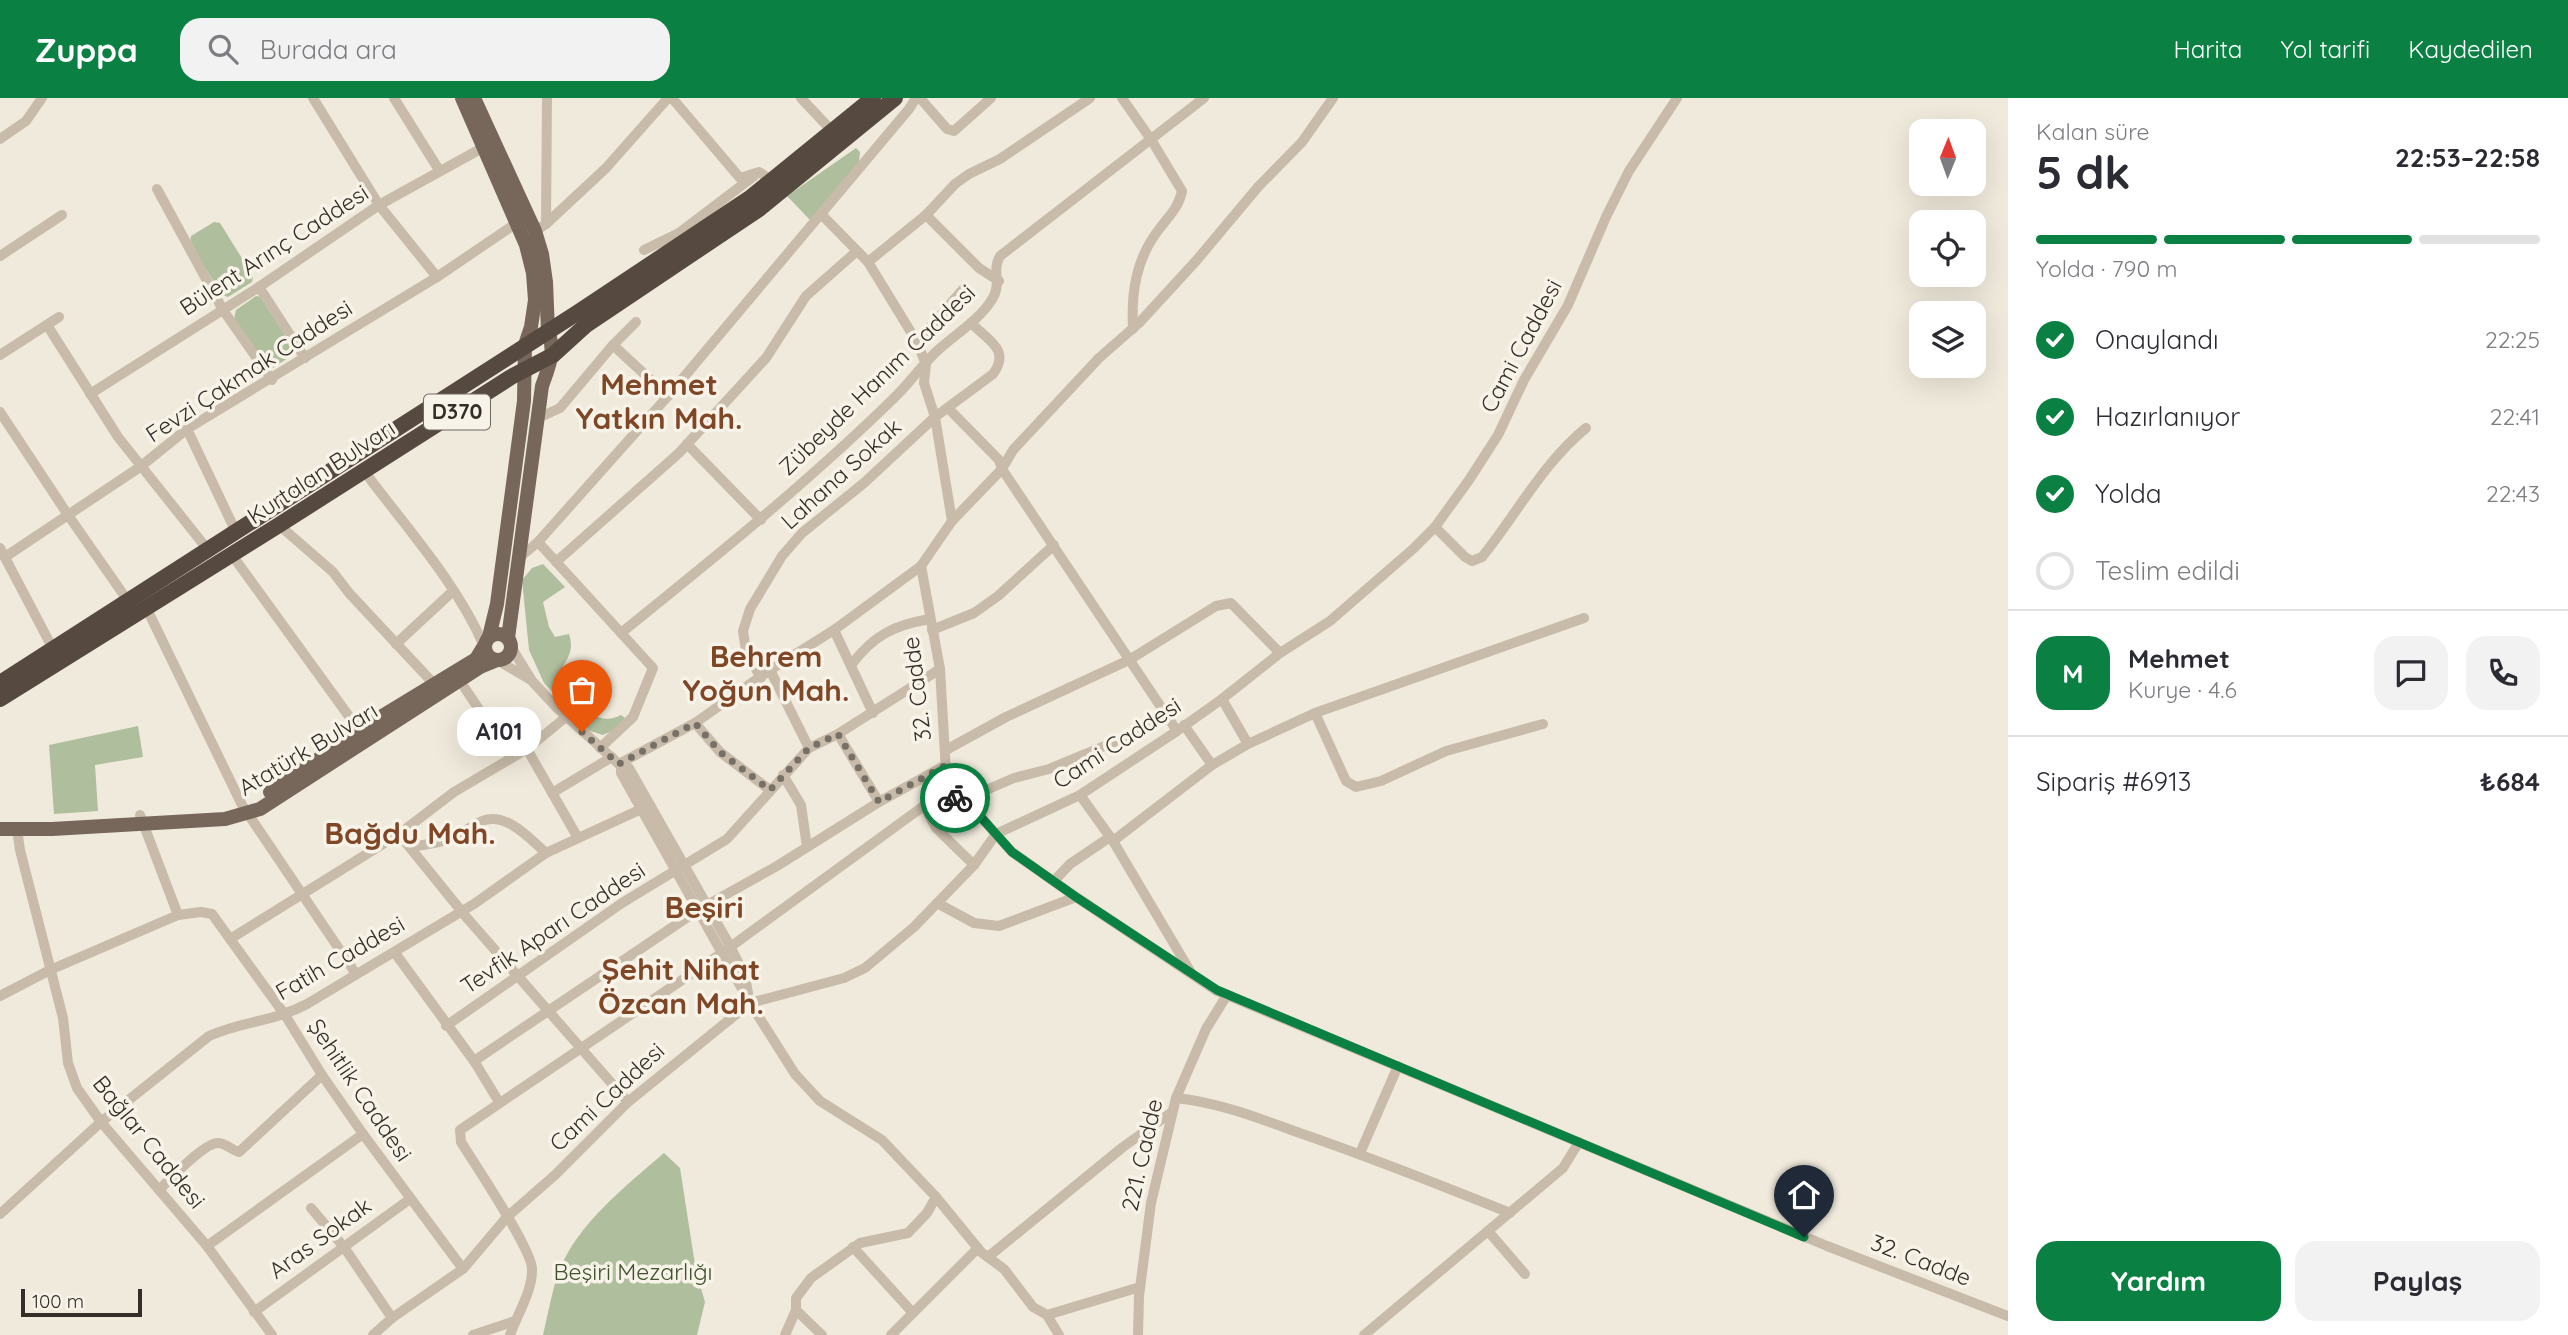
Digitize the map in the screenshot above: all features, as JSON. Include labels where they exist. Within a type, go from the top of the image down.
[{"type":"highway","name":"Kurtalan Bulvarı","points":[[0,683],[750,198],[765,176],[833,132],[873,98]]},
{"type":"highway","name":"Kurtalan Bulvarı","points":[[0,699],[279,526],[511,377],[553,355],[586,325],[759,209],[895,98]]},
{"type":"main road","points":[[463,98],[518,222],[533,273],[535,300],[525,345],[524,401],[497,604],[486,641],[489,657],[497,660],[508,655],[542,386],[553,355],[548,331],[541,228],[474,98]]},
{"type":"main road","points":[[486,641],[496,633],[509,642]]},
{"type":"main road","name":"Atatürk Bulvarı","points":[[0,820],[225,819],[246,809],[260,810],[434,684],[476,659],[486,641]]},
{"type":"main road","name":"Atatürk Bulvarı","points":[[363,736],[480,667],[497,660]]},
{"type":"main road","name":"Atatürk Bulvarı","points":[[0,828],[142,819]]},
{"type":"street","points":[[0,139],[26,121],[42,98]]},
{"type":"street","points":[[313,98],[379,205],[437,277]]},
{"type":"street","points":[[394,98],[439,170]]},
{"type":"street","points":[[541,228],[547,98]]},
{"type":"street","points":[[541,228],[606,168],[670,98],[740,178],[765,176]]},
{"type":"street","points":[[801,98],[833,132]]},
{"type":"street","points":[[519,558],[538,542],[668,396],[918,98],[947,129],[954,131],[991,98]]},
{"type":"street","points":[[868,262],[926,215],[955,184],[1000,159],[1090,98]]},
{"type":"street","points":[[1122,98],[1182,191],[1180,202],[1143,255],[1131,303],[1133,328]]},
{"type":"street","name":"Zübeyde Hanım Caddesi","points":[[621,633],[761,520],[971,323],[990,304],[998,290],[997,261],[1000,256],[1204,98]]},
{"type":"street","points":[[552,793],[695,723],[834,629],[921,566],[952,521],[1002,469],[1013,450],[1099,358],[1133,328],[1196,261],[1258,187],[1302,142],[1333,98]]},
{"type":"street","name":"Cami Caddesi","points":[[373,1335],[392,1318],[463,1269],[507,1217],[555,1175],[628,1102],[750,1003],[844,978],[865,968],[915,927],[974,866],[996,834],[1080,796],[1180,728],[1280,653],[1329,621],[1413,549],[1435,527],[1498,435],[1524,380],[1568,305],[1629,171],[1676,98]]},
{"type":"street","name":"Bülent Arınç Caddesi","points":[[90,394],[259,287],[379,205],[484,147]]},
{"type":"street","points":[[644,250],[679,233],[765,176]]},
{"type":"street","points":[[157,189],[223,310],[272,380]]},
{"type":"street","points":[[821,214],[868,262],[917,341],[926,364],[924,383],[935,417],[952,521]]},
{"type":"street","points":[[0,256],[62,215]]},
{"type":"street","points":[[926,215],[978,268],[999,281]]},
{"type":"street","name":"Fevzi Çakmak Caddesi","points":[[2,553],[68,515],[140,467],[187,429],[272,380],[437,277],[518,222]]},
{"type":"street","points":[[556,562],[688,444],[766,358],[806,296],[857,251]]},
{"type":"street","points":[[259,287],[305,358]]},
{"type":"street","points":[[917,341],[964,287]]},
{"type":"street","points":[[0,355],[59,317]]},
{"type":"street","points":[[538,418],[561,408],[613,345],[636,322]]},
{"type":"street","name":"Lahana Sokak","points":[[761,678],[746,651],[743,631],[750,610],[782,556],[802,533],[864,483],[935,417],[993,374],[1002,359],[999,351],[971,323]]},
{"type":"street","points":[[47,325],[140,467],[208,550]]},
{"type":"street","points":[[613,345],[668,396]]},
{"type":"street","points":[[948,408],[999,460],[1002,469],[1166,716],[1212,765]]},
{"type":"street","points":[[0,412],[128,601]]},
{"type":"street","points":[[1435,527],[1465,557],[1472,561],[1482,557],[1535,485],[1574,438],[1586,428]]},
{"type":"street","points":[[187,429],[236,532]]},
{"type":"street","points":[[688,444],[761,520]]},
{"type":"street","points":[[364,471],[453,591],[486,641]]},
{"type":"street","points":[[279,526],[333,572],[349,593],[434,684]]},
{"type":"street","points":[[538,542],[653,668],[633,717],[600,748]]},
{"type":"street","points":[[850,665],[865,647],[901,624],[931,625],[974,613],[998,596],[1054,545]]},
{"type":"street","points":[[2,553],[53,649]]},
{"type":"street","points":[[232,555],[363,736]]},
{"type":"street","name":"32. Cadde","points":[[921,566],[940,669],[947,789],[953,797],[963,800],[1012,852],[1076,897],[1227,995],[1827,1246],[2008,1316]]},
{"type":"street","points":[[397,644],[453,591]]},
{"type":"street","points":[[946,750],[1006,717],[1129,660],[1216,606],[1231,603],[1280,653]]},
{"type":"street","points":[[146,607],[246,809],[356,974]]},
{"type":"street","points":[[1054,881],[1070,864],[1111,839],[1212,765],[1248,744],[1315,713],[1584,618]]},
{"type":"street","points":[[834,629],[873,713]]},
{"type":"street","points":[[509,642],[532,681],[566,717],[618,762],[621,772],[646,807],[726,949],[750,1003],[795,1074],[820,1101],[882,1140],[936,1197],[978,1248],[1004,1269],[1033,1307],[1047,1315],[1059,1335]]},
{"type":"street","points":[[497,660],[532,681]]},
{"type":"street","points":[[770,670],[809,748],[873,713],[940,669]]},
{"type":"street","points":[[460,681],[511,757]]},
{"type":"street","points":[[1222,699],[1248,744]]},
{"type":"street","points":[[1315,713],[1346,781],[1356,787],[1381,781],[1446,751],[1543,724]]},
{"type":"street","points":[[963,800],[1013,778],[1049,769],[1136,733],[1166,716]]},
{"type":"street","points":[[230,939],[400,834],[454,793],[527,749],[566,717]]},
{"type":"street","points":[[695,723],[720,752],[770,790]]},
{"type":"street","points":[[838,734],[879,802]]},
{"type":"street","name":"Tevfik Aparı Caddesi","points":[[446,1026],[622,903],[727,839],[809,748]]},
{"type":"street","points":[[527,749],[578,838]]},
{"type":"street","points":[[474,1061],[702,908],[946,765]]},
{"type":"street","points":[[783,775],[801,805],[807,846]]},
{"type":"street","points":[[510,1335],[533,1267],[459,1136],[460,1130],[726,949],[947,789]]},
{"type":"street","points":[[1080,796],[1111,839],[1191,973]]},
{"type":"street","points":[[924,805],[936,828],[974,866]]},
{"type":"street","name":"Fatih Caddesi","points":[[0,1214],[101,1122],[209,1036],[285,1015],[395,953],[546,853],[646,807]]},
{"type":"street","points":[[411,848],[443,841],[482,821],[494,818],[505,821],[546,853]]},
{"type":"street","points":[[142,819],[178,915]]},
{"type":"street","name":"Bağlar Caddesi","points":[[17,829],[63,1018],[68,1063],[77,1088],[101,1122],[207,1246],[272,1335]]},
{"type":"street","points":[[400,834],[517,977],[628,1102]]},
{"type":"street","points":[[937,903],[974,923],[999,926],[1076,897]]},
{"type":"street","name":"Şehitlik Caddesi","points":[[0,996],[50,970],[178,915],[201,912],[212,914],[285,1015],[363,1134],[463,1269]]},
{"type":"street","points":[[395,953],[474,1061],[499,1102]]},
{"type":"street","name":"221. Cadde","points":[[1138,1335],[1140,1287],[1151,1203],[1175,1098],[1206,1029],[1227,995]]},
{"type":"street","points":[[1360,1153],[1398,1066]]},
{"type":"street","points":[[159,1190],[214,1144],[221,1143],[239,1152],[322,1075]]},
{"type":"street","points":[[1175,1098],[1199,1100],[1360,1153],[1510,1213]]},
{"type":"street","points":[[988,1256],[1123,1147],[1172,1112]]},
{"type":"street","points":[[207,1246],[363,1134]]},
{"type":"street","points":[[1364,1335],[1563,1168],[1579,1142]]},
{"type":"street","points":[[785,1335],[796,1310],[796,1298],[811,1278],[860,1243],[908,1233],[927,1213],[936,1197]]},
{"type":"street","name":"Aras Sokak","points":[[254,1312],[410,1199]]},
{"type":"street","points":[[311,1208],[345,1247],[392,1318]]},
{"type":"street","points":[[1488,1231],[1525,1274]]},
{"type":"street","points":[[853,1247],[913,1313]]},
{"type":"street","points":[[891,1335],[978,1248]]},
{"type":"street","points":[[1047,1315],[1140,1287]]},
{"type":"street","points":[[796,1310],[822,1335]]},
{"type":"street","points":[[473,1335],[515,1321]]},
{"type":"green space","points":[[856,148],[860,152],[859,162],[810,220],[787,196]]},
{"type":"green space","points":[[214,222],[220,223],[253,276],[252,282],[228,297],[222,295],[190,243],[191,236]]},
{"type":"green space","points":[[256,296],[262,297],[295,347],[294,354],[273,368],[264,367],[234,319],[236,310]]},
{"type":"green space","points":[[543,564],[565,587],[543,602],[549,627],[555,637],[569,634],[571,649],[561,670],[578,698],[592,714],[601,718],[610,719],[621,715],[625,718],[614,730],[603,735],[590,731],[544,683],[529,650],[522,580],[532,568]]},
{"type":"green space","points":[[138,726],[143,757],[95,765],[98,811],[54,814],[49,745]]},
{"type":"green space","name":"Beşiri Mezarlığı","points":[[664,1153],[680,1168],[696,1271],[705,1302],[697,1335],[543,1335],[559,1271],[578,1237],[604,1206]]},
{"type":"way so far","points":[[582,732],[619,764],[695,723],[720,752],[770,790],[809,748],[838,734],[879,802],[946,765],[947,789],[955,798]]},
{"type":"place","name":"A101","points":[[582,732]]},
{"type":"district","name":"Mehmet Yatkın Mah.","points":[[659,402]]},
{"type":"district","name":"Behrem Yoğun Mah.","points":[[766,674]]},
{"type":"district","name":"Bağdu Mah.","points":[[410,834]]},
{"type":"district","name":"Beşiri","points":[[704,908]]},
{"type":"district","name":"Şehit Nihat Özcan Mah.","points":[[681,987]]},
{"type":"route","points":[[955,798],[971,806],[1012,852],[1217,990],[1804,1237]]}]
